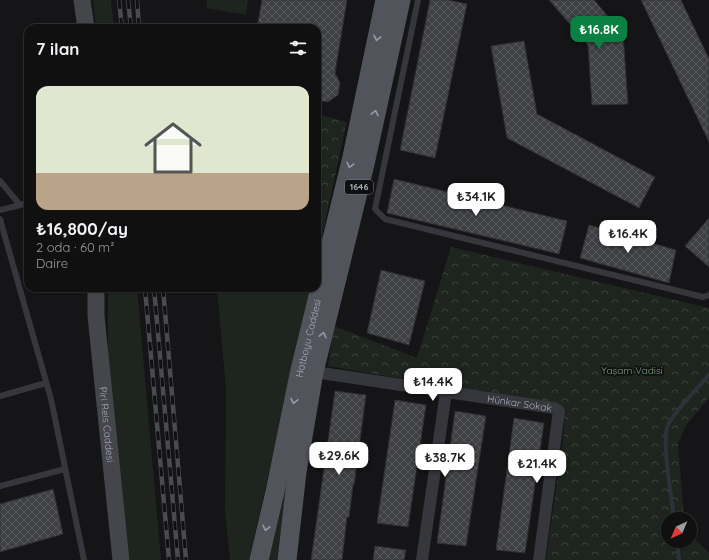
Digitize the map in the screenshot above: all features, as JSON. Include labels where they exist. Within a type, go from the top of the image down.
[{"type":"main road","name":"Hatboyu Caddesi","points":[[287,560],[307,371],[386,0]]},
{"type":"main road","name":"Hatboyu Caddesi","points":[[259,560],[275,492],[307,371],[365,164],[401,0]]},
{"type":"street","points":[[82,0],[85,24]]},
{"type":"street","name":"Piri Reis Caddesi","points":[[96,292],[96,316],[121,560]]},
{"type":"street","name":"Hünkar Sokak","points":[[307,371],[554,408],[558,411],[539,560]]},
{"type":"street","points":[[422,560],[446,392]]},
{"type":"lane","points":[[418,0],[375,209],[385,219],[703,297],[709,295]]},
{"type":"lane","points":[[0,181],[20,205]]},
{"type":"lane","points":[[0,210],[24,204]]},
{"type":"lane","points":[[0,219],[46,384],[84,560]]},
{"type":"lane","points":[[0,396],[46,384]]},
{"type":"lane","points":[[0,486],[65,469]]},
{"type":"green space","points":[[93,0],[111,0],[114,24],[96,24]]},
{"type":"green space","points":[[207,0],[248,0],[246,15],[206,8]]},
{"type":"green space","points":[[321,115],[347,122],[329,204],[321,203]]},
{"type":"green space","points":[[321,203],[329,204],[321,241]]},
{"type":"green space","name":"Yaşam Vadisi","points":[[451,247],[709,308],[709,398],[687,424],[678,443],[683,512],[661,512],[661,548],[697,548],[697,541],[709,553],[709,560],[546,560],[563,440],[565,408],[328,366],[334,326],[417,358]]},
{"type":"green space","points":[[108,292],[137,292],[161,560],[130,560],[108,361]]},
{"type":"green space","points":[[217,292],[310,292],[249,560],[230,560],[225,513],[226,390]]},
{"type":"green space","points":[[286,490],[277,560],[268,560]]},
{"type":"building","points":[[262,0],[347,0],[335,73],[340,83],[338,95],[328,102],[321,101],[321,24],[258,24]]},
{"type":"building","points":[[430,0],[448,0],[467,4],[435,158],[400,150]]},
{"type":"building","points":[[549,0],[594,0],[623,34],[628,104],[592,105],[588,45]]},
{"type":"building","points":[[641,0],[681,0],[709,59],[709,142]]},
{"type":"building","points":[[524,41],[537,114],[655,177],[639,208],[507,138],[491,46]]},
{"type":"building","points":[[394,179],[567,221],[559,254],[387,213]]},
{"type":"building","points":[[709,218],[709,267],[685,246]]},
{"type":"building","points":[[589,225],[676,250],[669,283],[580,258]]},
{"type":"building","points":[[381,270],[425,281],[409,345],[367,333]]},
{"type":"building","points":[[335,391],[366,395],[354,485],[349,517],[347,517],[342,560],[311,560]]},
{"type":"building","points":[[395,400],[426,405],[408,527],[377,523]]},
{"type":"building","points":[[455,411],[486,416],[466,546],[437,543]]},
{"type":"building","points":[[514,418],[544,423],[525,553],[496,550]]},
{"type":"building","points":[[53,489],[63,534],[0,552],[0,504]]},
{"type":"building","points":[[375,546],[406,550],[404,560],[373,560]]},
{"type":"waterway","points":[[673,512],[666,456],[666,433],[668,425],[681,406],[709,375]]},
{"type":"waterway","points":[[678,548],[679,560]]},
{"type":"railway","points":[[119,0],[122,24]]},
{"type":"railway","points":[[128,0],[131,24]]},
{"type":"railway","points":[[137,0],[139,24]]},
{"type":"railway","points":[[145,292],[169,560]]},
{"type":"railway","points":[[154,292],[178,560]]},
{"type":"railway","points":[[163,292],[186,560]]}]
